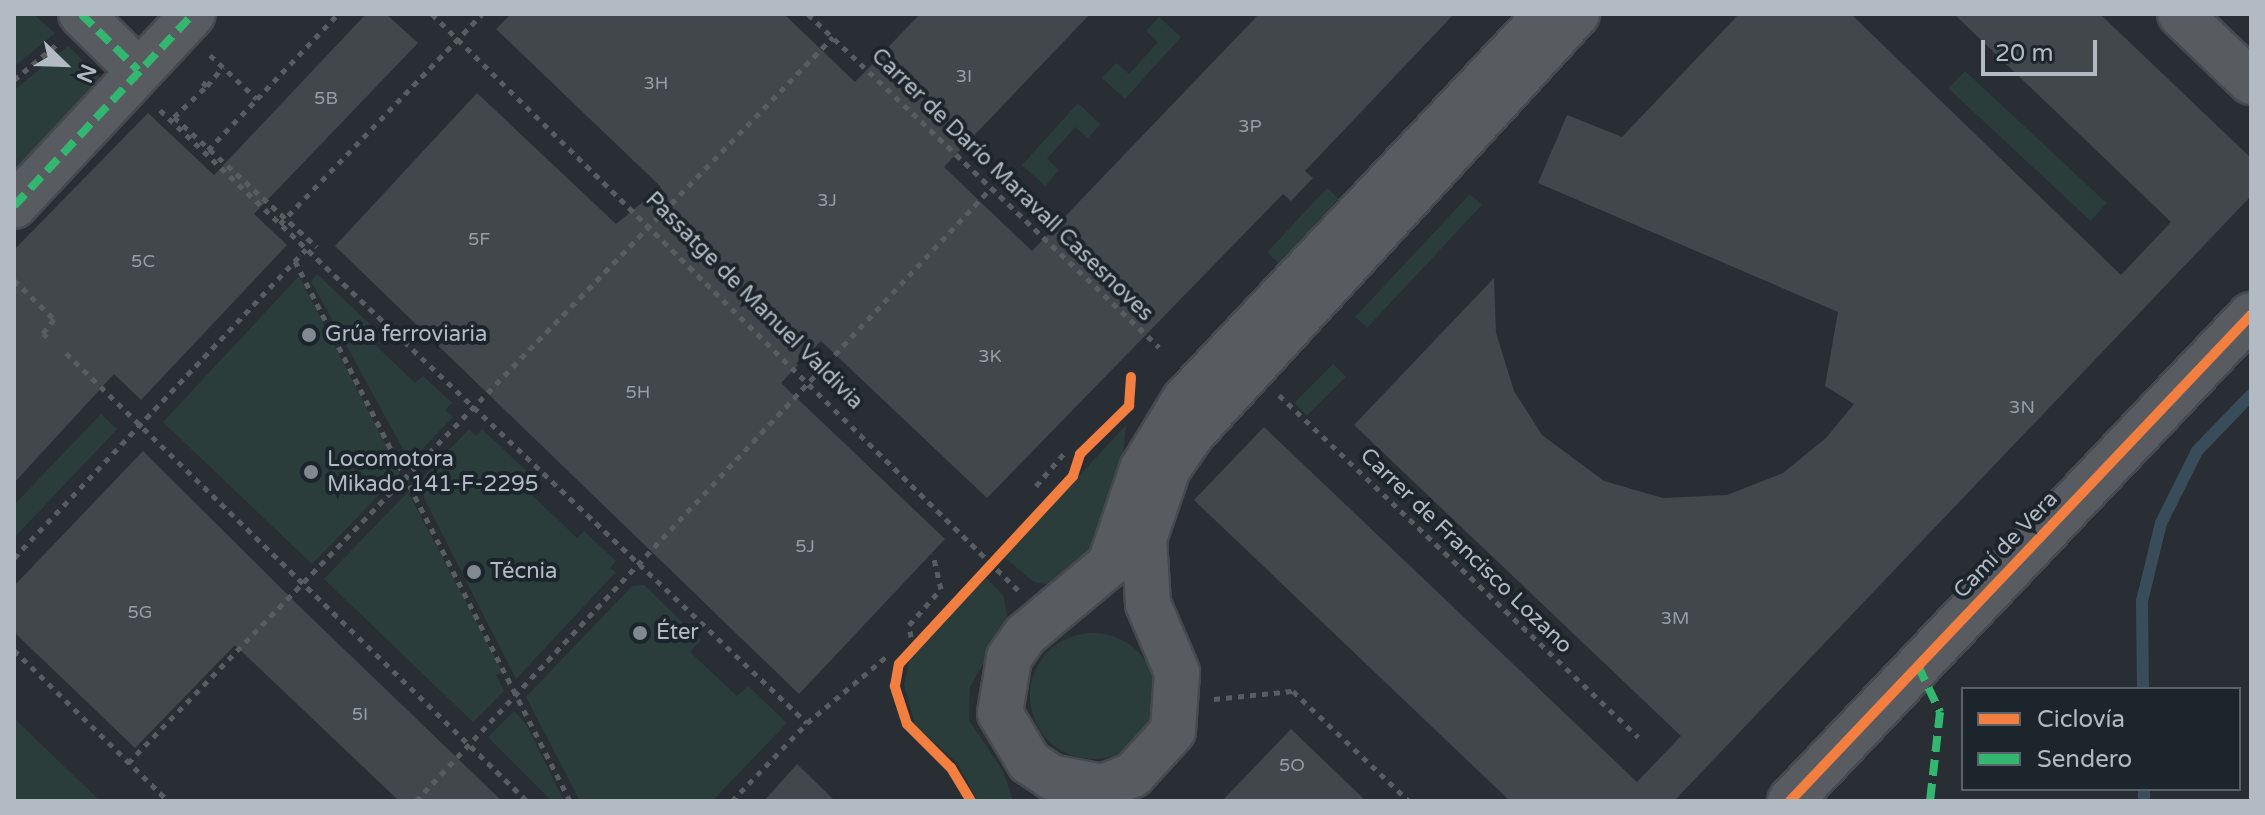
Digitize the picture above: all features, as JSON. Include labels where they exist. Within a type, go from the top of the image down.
[{"type":"street","points":[[1133,775],[1103,787],[1077,785],[1029,762],[1012,739],[1000,713],[1001,685],[1009,658],[1046,618],[1110,564],[1142,469],[1178,408],[1547,14]]},
{"type":"street","points":[[1098,801],[1157,757],[1181,702],[1142,571],[1144,539],[1168,469],[1296,312],[1577,14]]},
{"type":"street","points":[[2180,14],[2251,82]]},
{"type":"street","points":[[84,17],[134,76]]},
{"type":"street","points":[[14,206],[186,20]]},
{"type":"street","name":"Camí de Vera","points":[[1790,801],[2251,315]]},
{"type":"street","points":[[1046,618],[1087,606],[1116,610],[1165,644]]},
{"type":"street","points":[[1012,739],[1023,801]]},
{"type":"path","points":[[205,153],[338,14]]},
{"type":"path","points":[[280,224],[482,14]]},
{"type":"path","points":[[14,80],[84,17]]},
{"type":"path","points":[[186,20],[223,67],[257,99]]},
{"type":"path","points":[[128,763],[304,586],[649,220],[833,37]]},
{"type":"path","points":[[172,119],[223,67]]},
{"type":"path","points":[[134,76],[205,153],[807,723]]},
{"type":"path","points":[[200,80],[207,86]]},
{"type":"path","points":[[172,119],[317,247]]},
{"type":"path","points":[[416,801],[809,378],[991,188]]},
{"type":"path","points":[[14,558],[306,249]]},
{"type":"path","points":[[295,261],[408,477],[570,801]]},
{"type":"path","points":[[14,280],[54,319],[47,337]]},
{"type":"path","points":[[66,353],[527,801]]},
{"type":"path","points":[[1036,486],[1066,451]]},
{"type":"path","points":[[980,573],[1001,552]]},
{"type":"path","points":[[911,637],[909,625],[941,589],[933,554]]},
{"type":"path","points":[[905,650],[937,617]]},
{"type":"path","points":[[14,650],[168,801]]},
{"type":"path","points":[[732,801],[807,723],[886,657]]},
{"type":"path","points":[[1181,702],[1293,691],[1409,801]]},
{"type":"shaded area","points":[[14,14],[33,14],[55,33],[14,67]]},
{"type":"shaded area","points":[[1159,17],[1181,37],[1125,99],[1102,78],[1116,63],[1129,74],[1158,42],[1146,31]]},
{"type":"shaded area","points":[[68,46],[108,85],[14,183],[14,90]]},
{"type":"shaded area","points":[[1965,71],[2107,203],[2091,221],[1949,89]]},
{"type":"shaded area","points":[[1078,103],[1100,124],[1088,138],[1075,127],[1047,159],[1059,170],[1045,186],[1022,165]]},
{"type":"shaded area","points":[[1327,188],[1339,199],[1279,263],[1267,252]]},
{"type":"shaded area","points":[[1470,194],[1482,205],[1367,328],[1355,317]]},
{"type":"shaded area","points":[[317,274],[372,326],[365,335],[415,383],[423,376],[452,403],[445,410],[453,417],[410,462],[311,281]]},
{"type":"shaded area","points":[[299,276],[400,473],[312,564],[163,422]]},
{"type":"shaded area","points":[[1333,364],[1346,377],[1307,416],[1294,403]]},
{"type":"shaded area","points":[[101,414],[117,429],[14,538],[14,505]]},
{"type":"shaded area","points":[[1126,425],[1115,525],[1060,587],[1034,582],[1004,557]]},
{"type":"shaded area","points":[[469,429],[476,436],[482,429],[538,482],[529,492],[577,538],[584,531],[616,561],[610,568],[616,572],[516,679],[425,500],[421,479]]},
{"type":"shaded area","points":[[408,492],[503,672],[496,675],[504,691],[473,722],[324,579]]},
{"type":"shaded area","points":[[986,578],[1003,595],[1008,620],[970,687],[969,720],[1003,771],[1013,801],[978,801],[957,763],[915,725],[904,685],[910,657]]},
{"type":"shaded area","points":[[644,585],[701,640],[690,652],[737,696],[748,686],[787,723],[712,801],[580,801],[526,697],[632,586]]},
{"type":"shaded area","points":[[1093,633],[1117,638],[1137,652],[1151,672],[1156,696],[1151,720],[1137,740],[1117,754],[1093,759],[1069,754],[1049,740],[1035,720],[1030,696],[1035,672],[1049,652],[1069,638]]},
{"type":"shaded area","points":[[514,711],[526,724],[564,801],[552,801],[488,737]]},
{"type":"shaded area","points":[[14,718],[100,801],[14,801]]},
{"type":"building","points":[[366,14],[386,14],[418,43],[254,214],[287,245],[141,400],[114,374],[14,483],[14,250],[148,113],[214,175]]},
{"type":"building","points":[[511,14],[784,14],[855,82],[920,14],[1090,14],[944,167],[1032,251],[1259,14],[1454,14],[1305,171],[1313,178],[1291,201],[1283,194],[987,498],[821,341],[781,383],[945,539],[799,694],[335,246],[477,93],[616,224],[661,187],[496,29]]},
{"type":"building","points":[[1739,14],[1851,14],[2121,275],[2171,222],[1954,14],[2100,14],[2251,158],[2251,196],[1674,801],[1510,801],[1194,500],[1264,427],[1637,782],[1681,736],[1354,425],[1494,278],[1496,333],[1514,391],[1542,435],[1604,481],[1663,498],[1727,495],[1783,473],[1826,438],[1854,404],[1825,386],[1838,312],[1538,183],[1567,115],[1622,137]]},
{"type":"building","points":[[143,451],[502,801],[399,801],[235,645],[135,748],[14,632],[14,586]]},
{"type":"building","points":[[1291,729],[1366,801],[1222,801]]},
{"type":"building","points":[[797,764],[835,801],[764,801]]},
{"type":"waterway","points":[[2143,687],[2142,601],[2161,523],[2197,451],[2251,395]]},
{"type":"waterway","points":[[2144,791],[2144,801]]},
{"type":"marked path","points":[[81,14],[138,70]]},
{"type":"marked path","points":[[14,206],[193,14]]},
{"type":"marked path","points":[[1918,666],[1940,712],[1930,801]]},
{"type":"cycle path","points":[[1790,801],[2251,315]]},
{"type":"cycle path","points":[[971,801],[951,768],[907,724],[895,686],[899,664],[1073,476],[1080,454],[1129,406],[1131,377]]},
{"type":"place","name":"Grúa ferroviaria","points":[[309,335]]},
{"type":"place","name":"Locomotora Mikado 141-F-2295","points":[[311,472]]},
{"type":"place","name":"Técnia","points":[[474,572]]},
{"type":"place","name":"Éter","points":[[640,633]]}]
